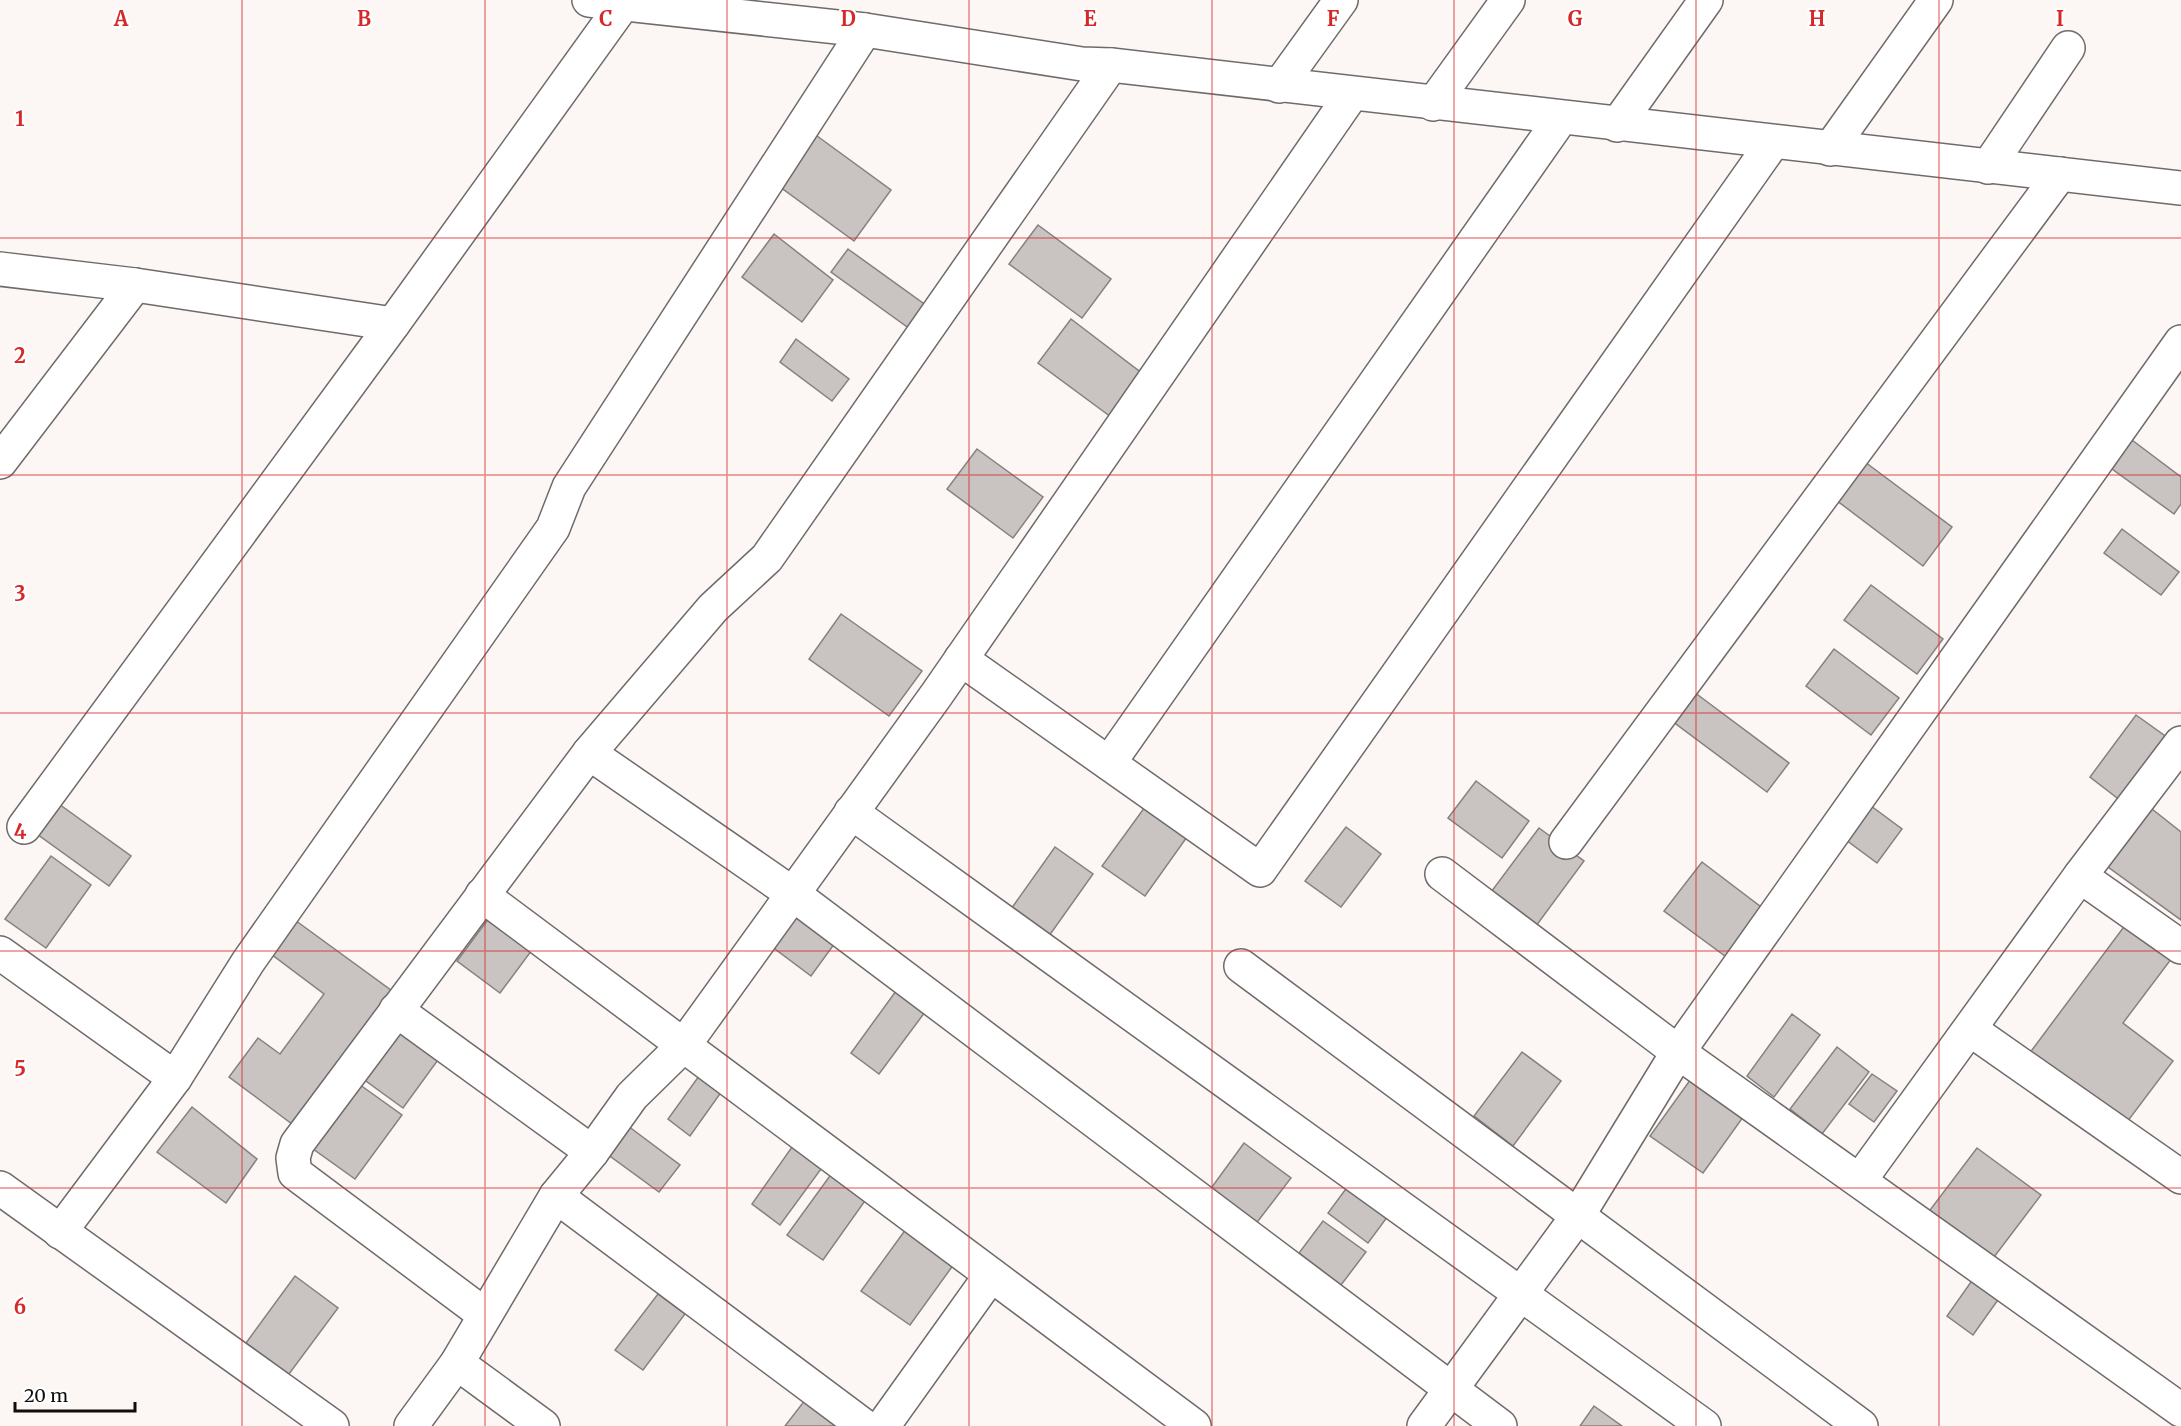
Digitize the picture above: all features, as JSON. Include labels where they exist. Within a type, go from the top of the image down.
[{"type":"street","points":[[588,0],[625,2],[865,30],[1082,64],[1111,65],[1433,104],[2181,188]]},
{"type":"street","points":[[1279,86],[1341,0]]},
{"type":"street","points":[[1433,104],[1508,0]]},
{"type":"street","points":[[1617,124],[1706,0]]},
{"type":"street","points":[[1830,149],[1936,0]]},
{"type":"street","points":[[24,827],[393,324],[625,2]]},
{"type":"street","points":[[60,1232],[175,1078],[248,962],[553,528],[569,488],[865,30]]},
{"type":"street","points":[[1988,167],[2068,48]]},
{"type":"street","points":[[485,1316],[295,1173],[293,1158],[297,1144],[589,753],[713,608],[767,558],[1111,65]]},
{"type":"street","points":[[411,1426],[457,1363],[556,1197],[632,1096],[684,1046],[961,659],[1351,94]]},
{"type":"street","points":[[1109,763],[1561,118]]},
{"type":"street","points":[[961,659],[1260,870],[1773,142]]},
{"type":"street","points":[[1566,842],[2060,174]]},
{"type":"street","points":[[0,269],[135,285],[393,324]]},
{"type":"street","points":[[0,462],[135,285]]},
{"type":"street","points":[[1424,1426],[1577,1217],[1677,1052],[2181,342]]},
{"type":"street","points":[[1860,1180],[2080,876],[2181,743]]},
{"type":"street","points":[[589,753],[793,894],[1500,1426]]},
{"type":"street","points":[[851,812],[1704,1426]]},
{"type":"street","points":[[1442,874],[1677,1052],[2181,1410]]},
{"type":"street","points":[[2080,876],[2181,947]]},
{"type":"street","points":[[482,895],[1194,1426]]},
{"type":"street","points":[[0,953],[175,1078]]},
{"type":"street","points":[[1241,966],[1861,1426]]},
{"type":"street","points":[[396,1010],[592,1152]]},
{"type":"street","points":[[1971,1029],[2181,1177]]},
{"type":"street","points":[[0,1188],[332,1426]]},
{"type":"street","points":[[556,1197],[864,1426]]},
{"type":"street","points":[[883,1426],[991,1275]]},
{"type":"street","points":[[457,1363],[543,1426]]},
{"type":"building","points":[[813,133],[891,190],[854,241],[776,184]]},
{"type":"building","points":[[1038,225],[1111,279],[1082,318],[1009,264]]},
{"type":"building","points":[[774,234],[833,280],[802,322],[742,277]]},
{"type":"building","points":[[848,249],[927,306],[910,329],[831,272]]},
{"type":"building","points":[[1071,319],[1143,374],[1111,417],[1038,363]]},
{"type":"building","points":[[796,339],[849,379],[832,401],[780,362]]},
{"type":"building","points":[[2128,437],[2181,477],[2181,504],[2174,514],[2108,466]]},
{"type":"building","points":[[977,449],[1043,497],[1013,538],[947,489]]},
{"type":"building","points":[[1865,462],[1952,527],[1923,566],[1836,500]]},
{"type":"building","points":[[2122,529],[2179,572],[2161,595],[2104,553]]},
{"type":"building","points":[[1871,585],[1943,639],[1917,674],[1844,620]]},
{"type":"building","points":[[841,614],[922,671],[889,716],[809,659]]},
{"type":"building","points":[[1834,649],[1899,698],[1871,735],[1806,686]]},
{"type":"building","points":[[1694,692],[1789,763],[1767,792],[1672,721]]},
{"type":"building","points":[[2136,715],[2168,738],[2121,801],[2090,777]]},
{"type":"building","points":[[1476,781],[1529,821],[1502,858],[1448,818]]},
{"type":"building","points":[[52,799],[131,856],[109,886],[30,829]]},
{"type":"building","points":[[1150,800],[1192,830],[1145,896],[1102,866]]},
{"type":"building","points":[[1863,800],[1902,829],[1877,863],[1838,834]]},
{"type":"building","points":[[2152,809],[2181,832],[2181,920],[2108,867]]},
{"type":"building","points":[[1346,827],[1381,854],[1341,907],[1305,881]]},
{"type":"building","points":[[1539,828],[1584,861],[1536,926],[1491,892]]},
{"type":"building","points":[[1055,847],[1093,874],[1049,936],[1011,909]]},
{"type":"building","points":[[51,856],[91,885],[46,948],[5,919]]},
{"type":"building","points":[[1702,862],[1765,910],[1729,959],[1664,911]]},
{"type":"building","points":[[791,911],[835,943],[811,976],[767,943]]},
{"type":"building","points":[[288,915],[399,996],[300,1130],[229,1077],[258,1038],[280,1054],[324,994],[263,948]]},
{"type":"building","points":[[489,918],[532,950],[500,993],[457,961]]},
{"type":"building","points":[[2129,920],[2175,954],[2123,1023],[2173,1061],[2121,1130],[2026,1058]]},
{"type":"building","points":[[896,991],[925,1012],[879,1074],[851,1053]]},
{"type":"building","points":[[1792,1014],[1820,1035],[1774,1097],[1747,1076]]},
{"type":"building","points":[[397,1021],[443,1053],[403,1108],[355,1073]]},
{"type":"building","points":[[1837,1047],[1869,1072],[1822,1134],[1790,1109]]},
{"type":"building","points":[[1522,1052],[1561,1081],[1513,1146],[1474,1116]]},
{"type":"building","points":[[1872,1074],[1897,1091],[1874,1122],[1849,1104]]},
{"type":"building","points":[[699,1076],[722,1091],[690,1136],[668,1119]]},
{"type":"building","points":[[1693,1076],[1746,1113],[1703,1173],[1650,1136]]},
{"type":"building","points":[[356,1082],[402,1115],[355,1179],[309,1146]]},
{"type":"building","points":[[192,1107],[257,1159],[226,1203],[157,1152]]},
{"type":"building","points":[[624,1123],[680,1165],[659,1192],[603,1151]]},
{"type":"building","points":[[1244,1143],[1291,1178],[1255,1225],[1209,1191]]},
{"type":"building","points":[[792,1147],[821,1169],[780,1225],[752,1204]]},
{"type":"building","points":[[1977,1148],[2041,1195],[1991,1261],[1927,1214]]},
{"type":"building","points":[[832,1173],[867,1198],[823,1260],[787,1235]]},
{"type":"building","points":[[1351,1182],[1391,1212],[1368,1243],[1328,1213]]},
{"type":"building","points":[[1323,1221],[1366,1252],[1341,1285],[1299,1253]]},
{"type":"building","points":[[906,1229],[954,1264],[910,1325],[861,1291]]},
{"type":"building","points":[[1978,1272],[2005,1290],[1973,1335],[1947,1316]]},
{"type":"building","points":[[295,1276],[338,1308],[289,1374],[246,1343]]},
{"type":"building","points":[[658,1294],[685,1314],[643,1370],[615,1350]]},
{"type":"building","points":[[809,1395],[839,1418],[833,1426],[785,1426]]},
{"type":"building","points":[[1594,1406],[1622,1426],[1580,1426]]}]
